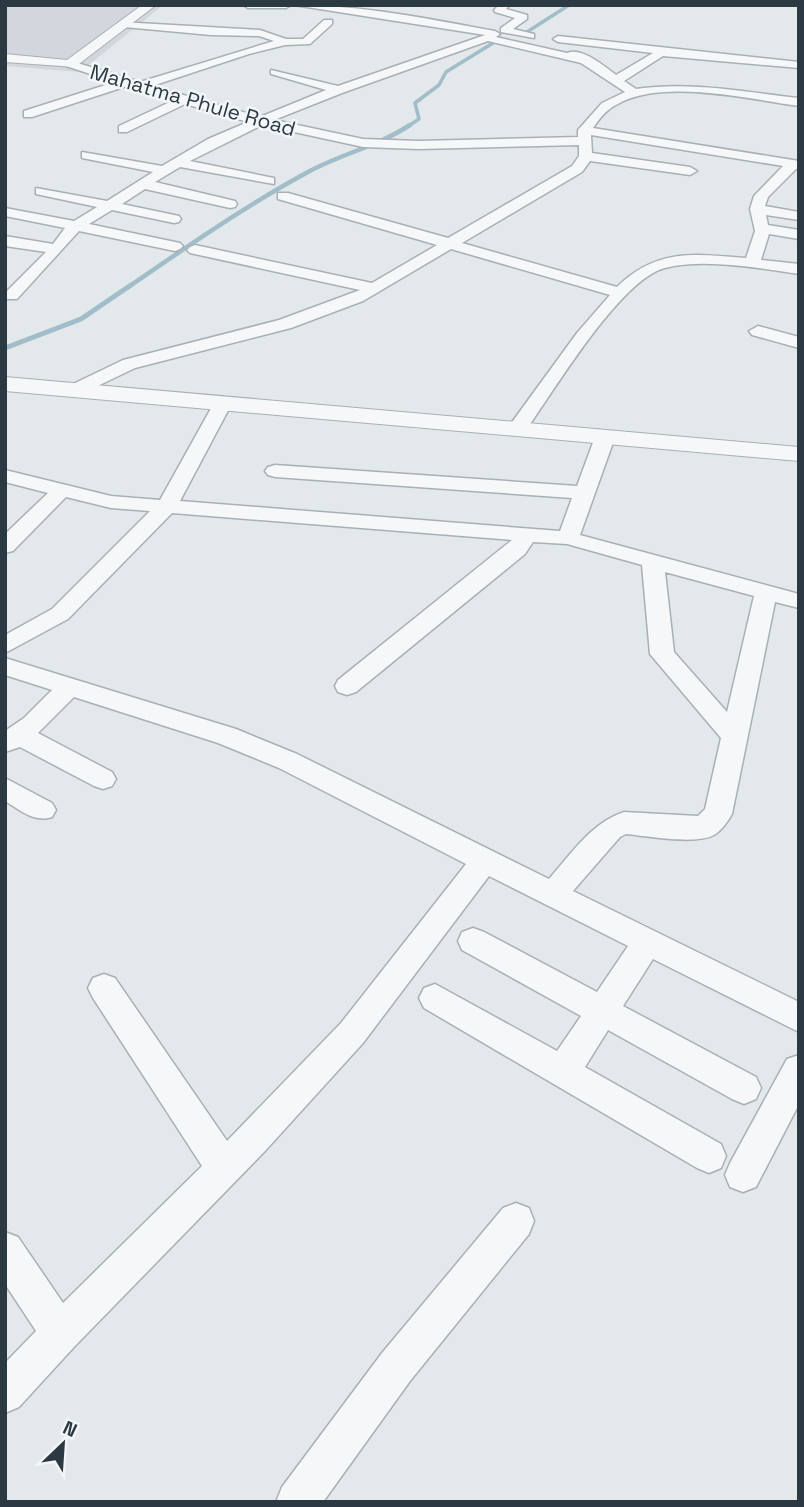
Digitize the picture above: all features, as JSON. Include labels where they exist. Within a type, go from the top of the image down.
[{"type":"street","name":"Mahatma Phule Road","points":[[69,64],[149,5]]},
{"type":"street","points":[[248,5],[286,5]]},
{"type":"street","points":[[299,5],[412,19],[494,34],[517,34],[799,65]]},
{"type":"street","points":[[499,6],[500,11],[523,16],[505,29],[517,34]]},
{"type":"street","points":[[139,86],[285,42],[310,41],[328,22]]},
{"type":"street","points":[[124,24],[211,32],[260,33],[285,42]]},
{"type":"street","points":[[532,36],[590,62],[633,93]]},
{"type":"street","points":[[10,296],[77,225],[164,170],[213,142],[338,90],[487,38],[590,62],[634,69]]},
{"type":"street","points":[[615,81],[661,52],[669,51]]},
{"type":"street","points":[[5,58],[69,64]]},
{"type":"street","name":"Mahatma Phule Road","points":[[69,64],[259,122],[363,143],[391,145],[584,142]]},
{"type":"street","points":[[275,72],[338,90]]},
{"type":"street","points":[[28,114],[126,82]]},
{"type":"street","points":[[77,389],[130,364],[307,317],[357,298],[452,245],[577,169],[584,142],[613,100],[633,93],[669,88],[799,102]]},
{"type":"street","points":[[123,129],[184,100]]},
{"type":"street","points":[[584,142],[796,164]]},
{"type":"street","points":[[584,142],[690,172]]},
{"type":"street","points":[[87,155],[164,170]]},
{"type":"street","points":[[177,162],[269,181]]},
{"type":"street","points":[[752,264],[762,228],[757,209],[761,196],[796,164]]},
{"type":"street","points":[[143,184],[230,204]]},
{"type":"street","points":[[41,191],[174,219]]},
{"type":"street","points":[[283,196],[618,292]]},
{"type":"street","points":[[757,209],[799,216]]},
{"type":"street","points":[[5,212],[175,246]]},
{"type":"street","points":[[762,228],[799,235]]},
{"type":"street","points":[[5,241],[57,249]]},
{"type":"street","points":[[195,250],[375,288]]},
{"type":"street","points":[[517,429],[618,292],[643,271],[658,264],[752,264],[799,269]]},
{"type":"street","points":[[758,331],[799,343]]},
{"type":"street","points":[[5,384],[799,454]]},
{"type":"street","points":[[5,645],[60,614],[166,507],[223,402]]},
{"type":"street","points":[[568,538],[605,437]]},
{"type":"street","points":[[275,471],[584,493]]},
{"type":"street","points":[[10,483],[62,490],[111,502],[568,538],[799,601]]},
{"type":"street","points":[[5,546],[62,490]]},
{"type":"street","points":[[347,687],[517,549],[527,534]]},
{"type":"street","points":[[653,561],[662,654],[735,737]]},
{"type":"street","points":[[553,894],[610,829],[624,823],[678,828],[705,827],[718,814],[766,592]]},
{"type":"street","points":[[5,666],[227,736],[288,761],[799,1018]]},
{"type":"street","points":[[70,686],[12,740],[103,779]]},
{"type":"street","points":[[6,790],[42,810]]},
{"type":"street","points":[[5,1393],[352,1033],[485,860]]},
{"type":"street","points":[[473,941],[744,1088]]},
{"type":"street","points":[[563,1071],[648,942]]},
{"type":"street","points":[[104,988],[224,1168]]},
{"type":"street","points":[[435,998],[709,1156]]},
{"type":"street","points":[[743,1175],[799,1070]]},
{"type":"street","points":[[297,1502],[396,1367],[516,1221]]},
{"type":"street","points":[[5,1250],[60,1333]]},
{"type":"shaded area","points":[[5,5],[163,5],[80,72],[5,66]]},
{"type":"waterway","points":[[527,32],[569,5]]},
{"type":"waterway","points":[[410,125],[419,119],[415,103],[439,85],[446,72],[493,43]]},
{"type":"waterway","points":[[128,287],[216,227],[285,185],[410,125]]},
{"type":"waterway","points":[[5,348],[81,319],[131,285]]}]
